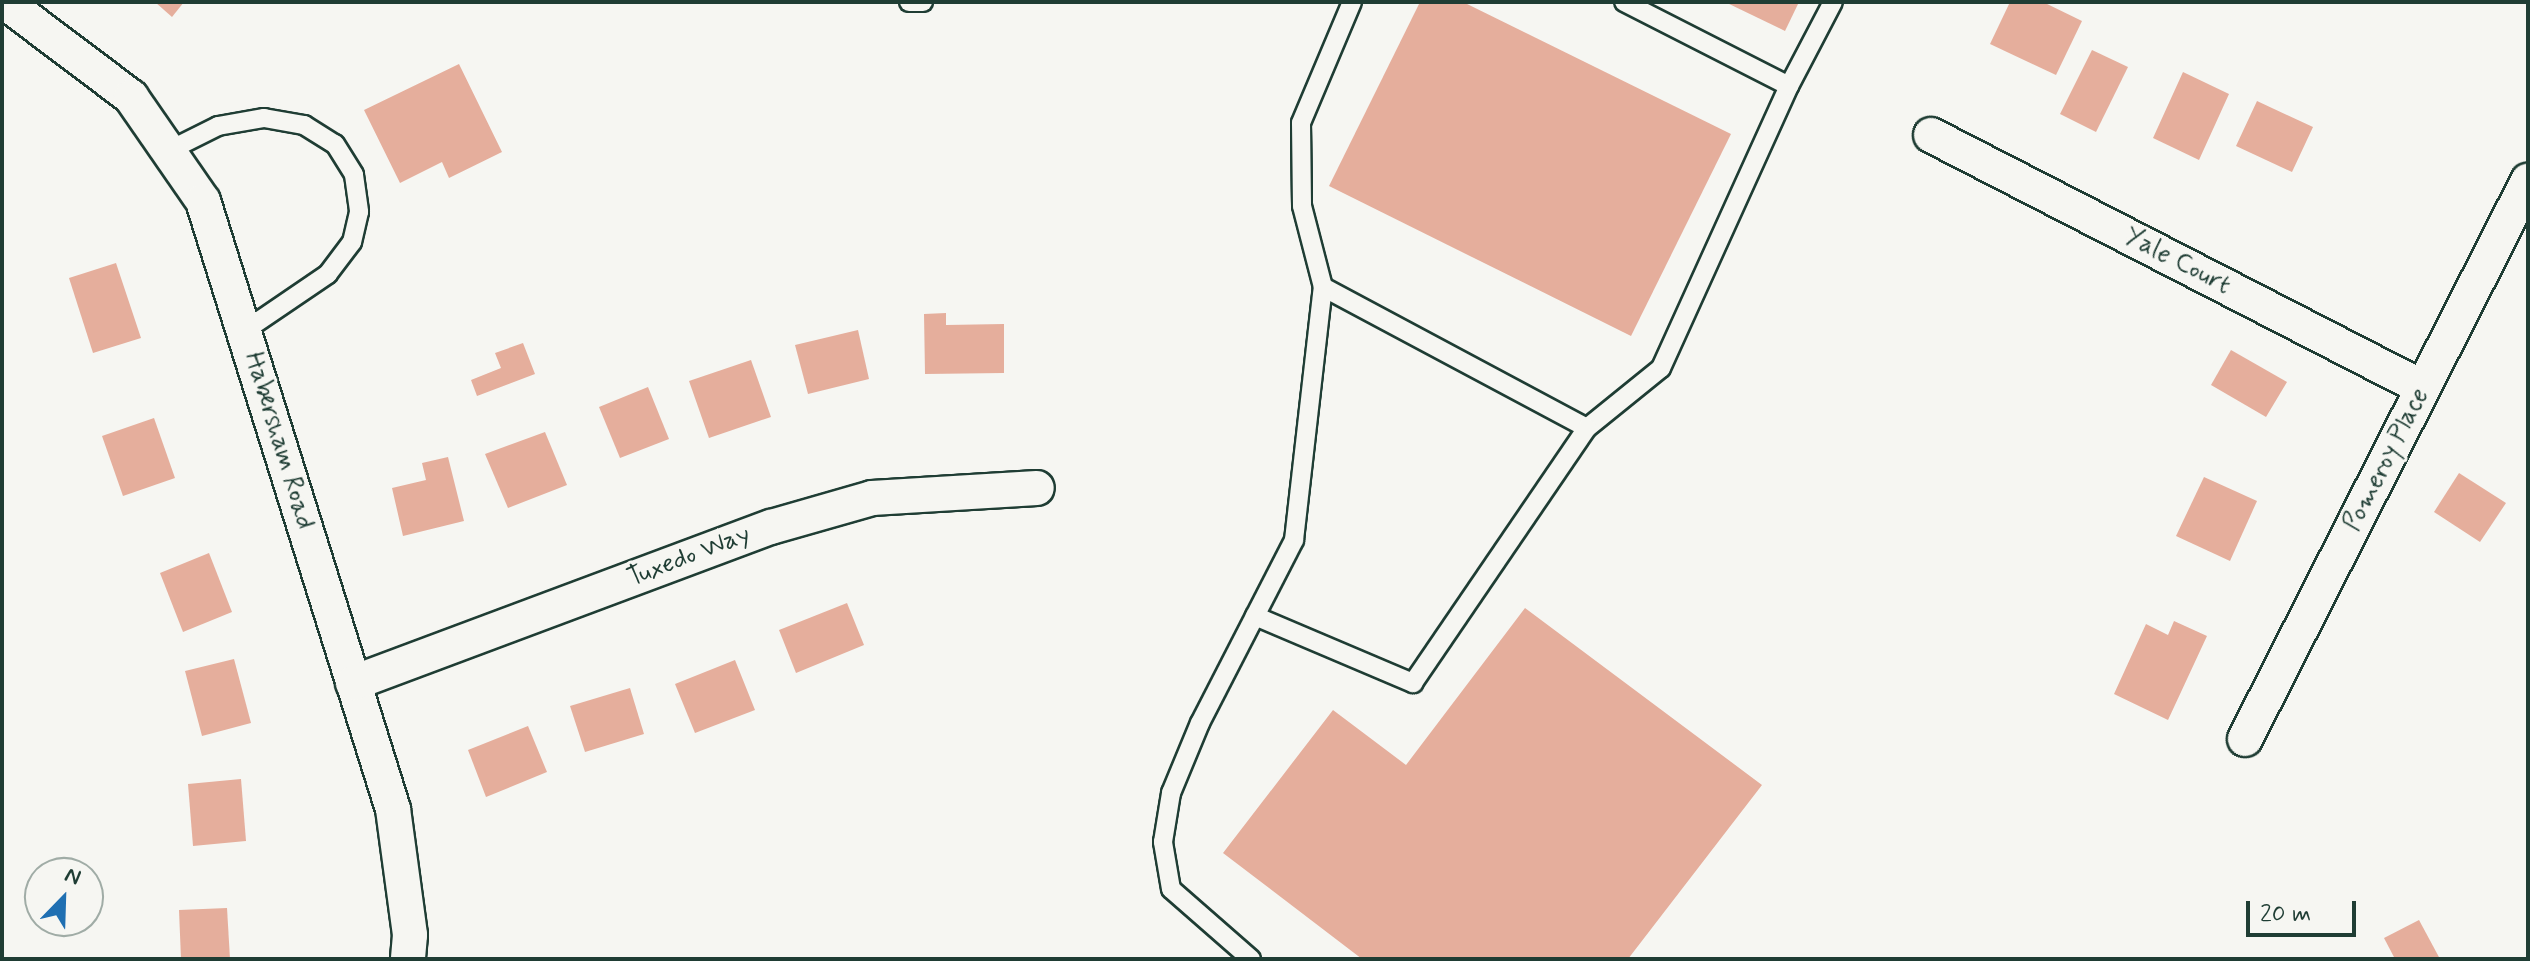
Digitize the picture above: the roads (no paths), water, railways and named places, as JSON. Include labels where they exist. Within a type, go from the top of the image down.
[{"type":"street","name":"Habersham Road","points":[[5,2],[131,97],[203,201],[393,809],[410,935],[408,959]]},
{"type":"street","name":"Yale Court","points":[[1931,135],[2423,388]]},
{"type":"street","name":"Pomeroy Place","points":[[2245,739],[2528,181]]},
{"type":"street","name":"Tuxedo Way","points":[[353,683],[785,522],[872,498],[1037,488]]},
{"type":"lane","points":[[909,2],[923,2]]},
{"type":"lane","points":[[1251,959],[1171,889],[1163,842],[1171,793],[1294,540],[1323,287],[1302,206],[1301,123],[1352,2]]},
{"type":"lane","points":[[1624,2],[1789,86]]},
{"type":"lane","points":[[1255,616],[1413,683],[1587,428],[1661,368],[1789,86],[1833,2]]},
{"type":"lane","points":[[168,151],[218,126],[264,118],[304,125],[335,144],[354,175],[359,212],[352,242],[328,274],[244,331]]},
{"type":"lane","points":[[1323,287],[1587,428]]}]
